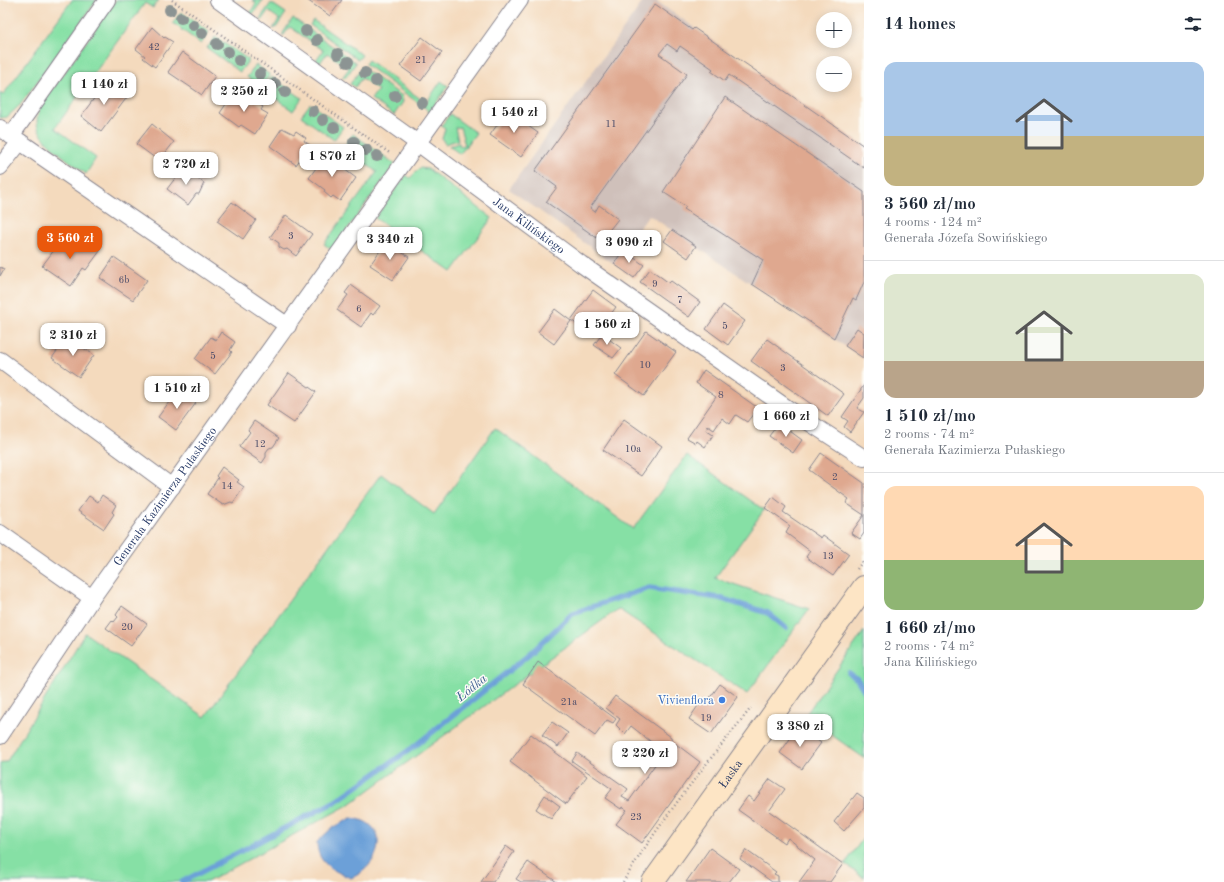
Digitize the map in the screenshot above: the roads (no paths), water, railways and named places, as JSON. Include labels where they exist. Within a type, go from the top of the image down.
[{"type":"main road","name":"Łaska","points":[[653,882],[859,580]]},
{"type":"street","points":[[0,167],[10,135],[107,0]]},
{"type":"street","name":"Jana Kilińskiego","points":[[218,0],[419,144],[581,264],[787,408],[864,458]]},
{"type":"street","name":"Generała Kazimierza Pułaskiego","points":[[0,736],[92,598],[419,144],[520,0]]},
{"type":"street","points":[[10,135],[288,326]]},
{"type":"street","points":[[0,360],[172,487]]},
{"type":"street","points":[[0,533],[92,598]]},
{"type":"water","points":[[351,818],[364,821],[373,827],[377,836],[378,845],[370,864],[362,872],[351,878],[339,873],[323,861],[318,850],[317,842],[332,828]]},
{"type":"waterway","name":"Łódka","points":[[182,882],[336,801],[415,746],[531,653],[573,613],[649,588],[719,598],[768,613],[786,628]]},
{"type":"waterway","name":"Łódka","points":[[849,673],[857,679],[864,690]]},
{"type":"place","name":"Vivienflora","points":[[722,700]]}]
